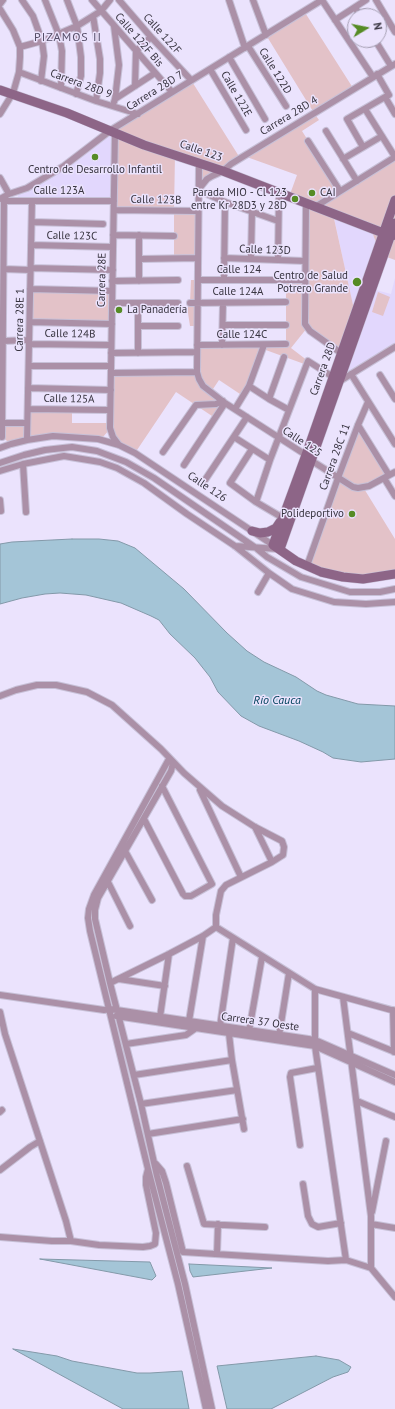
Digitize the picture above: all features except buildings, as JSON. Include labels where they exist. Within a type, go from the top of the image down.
[{"type":"street","points":[[0,4],[3,0]]},
{"type":"street","points":[[22,0],[33,16],[42,41],[44,56],[42,80]]},
{"type":"street","points":[[45,0],[60,34],[62,52],[61,88]]},
{"type":"street","points":[[67,0],[77,26],[81,57],[81,76],[76,94]]},
{"type":"street","name":"Calle 122F Bis","points":[[92,0],[172,92]]},
{"type":"street","points":[[20,47],[42,41],[77,26],[101,11],[110,0]]},
{"type":"street","name":"Calle 122F","points":[[119,0],[150,37],[191,80]]},
{"type":"street","name":"Calle 122D","points":[[229,0],[246,47],[286,106]]},
{"type":"street","points":[[253,0],[266,35]]},
{"type":"street","points":[[322,0],[375,76],[387,96],[395,114]]},
{"type":"street","name":"Carrera 28D 7","points":[[4,198],[28,188],[64,166],[172,92],[322,0]]},
{"type":"street","points":[[335,20],[366,0]]},
{"type":"street","points":[[376,0],[395,32]]},
{"type":"street","points":[[0,9],[7,18],[20,47],[19,72],[13,93],[1,113]]},
{"type":"street","points":[[93,16],[100,59],[100,73],[96,101]]},
{"type":"street","points":[[112,106],[115,99],[119,65],[114,26]]},
{"type":"street","points":[[135,86],[136,51],[150,37]]},
{"type":"street","points":[[380,48],[393,65]]},
{"type":"street","points":[[229,57],[266,118]]},
{"type":"street","name":"Carrera 28D 4","points":[[198,190],[207,179],[223,172],[236,161],[393,65]]},
{"type":"street","name":"Calle 122E","points":[[210,69],[246,130]]},
{"type":"street","name":"Carrera 28D 9","points":[[19,72],[76,94],[138,114]]},
{"type":"street","points":[[115,99],[155,73]]},
{"type":"street","name":"Calle 123","points":[[0,90],[13,93],[113,131],[144,145],[223,172],[390,235]]},
{"type":"street","points":[[363,147],[347,119],[387,96]]},
{"type":"street","points":[[315,207],[395,157],[365,108]]},
{"type":"street","points":[[326,130],[357,181]]},
{"type":"street","name":"Carrera 28E","points":[[113,131],[114,210],[110,428],[113,437],[119,445]]},
{"type":"street","points":[[344,159],[382,136]]},
{"type":"street","points":[[308,141],[340,191]]},
{"type":"street","points":[[29,366],[197,372],[199,164]]},
{"type":"street","points":[[0,178],[4,198],[2,231],[4,269],[2,297],[3,341],[1,368],[1,437],[11,444]]},
{"type":"street","points":[[198,190],[225,202],[278,221]]},
{"type":"street","points":[[278,260],[279,193]]},
{"type":"street","name":"Calle 123A","points":[[4,198],[32,201],[114,201]]},
{"type":"street","name":"Carrera 28D","points":[[276,547],[286,533],[309,458],[336,379],[390,235],[395,200]]},
{"type":"street","name":"Carrera 28E 1","points":[[27,440],[32,201]]},
{"type":"street","points":[[224,280],[225,202]]},
{"type":"street","points":[[306,203],[305,324],[310,331],[342,353]]},
{"type":"street","name":"Calle 123B","points":[[114,210],[198,211]]},
{"type":"street","points":[[252,212],[252,259]]},
{"type":"street","points":[[32,222],[103,224]]},
{"type":"street","name":"Carrera 28D","points":[[336,379],[342,353],[395,223]]},
{"type":"street","name":"Calle 123C","points":[[113,235],[174,236]]},
{"type":"street","points":[[139,235],[139,281]]},
{"type":"street","name":"Calle 123C","points":[[31,245],[113,247]]},
{"type":"street","points":[[138,259],[198,258]]},
{"type":"street","name":"Calle 123D","points":[[224,258],[305,261]]},
{"type":"street","points":[[4,269],[113,270]]},
{"type":"street","points":[[112,281],[178,280]]},
{"type":"street","name":"Calle 124","points":[[198,280],[305,280]]},
{"type":"street","points":[[30,289],[112,291]]},
{"type":"street","name":"Calle 124A","points":[[190,302],[286,302]]},
{"type":"street","points":[[112,303],[178,303]]},
{"type":"street","points":[[138,303],[138,353]]},
{"type":"street","points":[[222,345],[223,303]]},
{"type":"street","points":[[30,322],[112,324]]},
{"type":"street","points":[[222,325],[286,325]]},
{"type":"street","points":[[138,326],[178,326]]},
{"type":"street","name":"Calle 124B","points":[[3,341],[112,345]]},
{"type":"street","points":[[235,409],[249,386],[264,344]]},
{"type":"street","name":"Calle 124C","points":[[197,345],[286,344]]},
{"type":"street","points":[[256,502],[278,438],[308,361],[336,379],[351,374],[393,348],[395,355]]},
{"type":"street","points":[[111,353],[197,352]]},
{"type":"street","points":[[269,399],[284,357]]},
{"type":"street","name":"Calle 125","points":[[197,372],[198,379],[203,386],[224,402],[353,487],[358,488],[368,486],[395,472]]},
{"type":"street","points":[[351,374],[395,444]]},
{"type":"street","points":[[380,375],[395,399]]},
{"type":"street","points":[[249,386],[289,410]]},
{"type":"street","points":[[28,388],[111,390]]},
{"type":"street","points":[[163,452],[196,405],[209,405],[224,402]]},
{"type":"street","points":[[184,466],[224,402]]},
{"type":"street","name":"Carrera 28C 11","points":[[307,566],[338,478],[368,402]]},
{"type":"street","name":"Calle 125A","points":[[28,409],[110,410]]},
{"type":"street","points":[[205,480],[247,417]]},
{"type":"street","points":[[2,423],[27,423]]},
{"type":"street","points":[[358,425],[395,496]]},
{"type":"street","points":[[98,440],[105,435],[110,428]]},
{"type":"street","name":"Calle 126","points":[[0,448],[27,440],[53,436],[98,440],[119,445],[135,453],[292,558],[307,566],[321,572],[343,577],[362,579],[395,574]]},
{"type":"street","points":[[234,437],[270,460]]},
{"type":"street","points":[[0,463],[45,450],[72,447],[97,451],[126,462],[154,478],[267,557],[300,577],[350,592],[380,592],[395,589]]},
{"type":"street","points":[[252,449],[230,483],[256,502],[283,518],[273,530],[260,533],[252,531]]},
{"type":"street","points":[[0,471],[23,464],[64,456],[100,462],[117,468],[144,483],[235,546],[292,589],[334,602],[366,604],[395,602]]},
{"type":"street","name":"Carrera 28D","points":[[276,547],[283,518],[309,458]]},
{"type":"street","points":[[23,464],[26,512]]},
{"type":"street","points":[[0,500],[1,511]]},
{"type":"street","points":[[286,533],[287,546],[292,558]]},
{"type":"street","points":[[235,546],[256,548],[276,547]]},
{"type":"street","points":[[258,592],[269,573]]},
{"type":"street","points":[[0,696],[36,685],[56,685],[87,692],[112,705],[199,787],[222,806],[255,827],[282,841],[284,844],[283,855],[226,885],[221,891],[216,915],[216,927]]},
{"type":"street","points":[[171,761],[162,786],[98,898],[95,910],[95,919],[185,1284],[212,1409]]},
{"type":"street","points":[[171,761],[94,895],[89,909],[88,918],[108,1011],[178,1284],[206,1409]]},
{"type":"street","points":[[144,818],[182,894],[185,896],[191,896],[212,884],[162,786]]},
{"type":"street","points":[[199,787],[241,877]]},
{"type":"street","points":[[255,827],[272,862]]},
{"type":"street","points":[[125,851],[152,900]]},
{"type":"street","points":[[108,882],[130,926]]},
{"type":"street","points":[[110,983],[170,954],[216,927]]},
{"type":"street","points":[[216,927],[315,989],[394,1010],[394,1052],[348,1034]]},
{"type":"street","points":[[189,1021],[203,936]]},
{"type":"street","points":[[220,1026],[234,938]]},
{"type":"street","points":[[160,1017],[170,954]]},
{"type":"street","points":[[249,1031],[262,957]]},
{"type":"street","points":[[279,1036],[289,973]]},
{"type":"street","points":[[119,979],[164,986]]},
{"type":"street","points":[[315,989],[315,1043],[317,1068],[346,1260]]},
{"type":"street","points":[[0,995],[108,1011],[118,1014]]},
{"type":"street","points":[[343,997],[371,1216],[371,1268]]},
{"type":"street","points":[[0,1012],[3,1035],[40,1141],[71,1241]]},
{"type":"street","name":"Carrera 37 Oeste","points":[[118,1014],[189,1021],[315,1043],[395,1075]]},
{"type":"street","name":"Carrera 37 Oeste","points":[[118,1014],[229,1034],[315,1043],[352,1064],[395,1082]]},
{"type":"street","points":[[126,1044],[186,1035],[196,1028]]},
{"type":"street","points":[[229,1034],[244,1129]]},
{"type":"street","points":[[134,1075],[232,1060]]},
{"type":"street","points":[[300,1145],[290,1077],[291,1073],[317,1068]]},
{"type":"street","points":[[141,1104],[238,1090]]},
{"type":"street","points":[[356,1101],[395,1117]]},
{"type":"street","points":[[148,1134],[242,1119]]},
{"type":"street","points":[[0,1170],[40,1141]]},
{"type":"street","points":[[371,1216],[386,1141]]},
{"type":"street","points":[[155,1163],[162,1172],[166,1184],[184,1252],[328,1261],[346,1260],[371,1268],[395,1297]]},
{"type":"street","points":[[187,1166],[204,1224],[265,1227]]},
{"type":"street","points":[[0,1237],[71,1241],[99,1245],[144,1247],[155,1244],[156,1233],[146,1185],[148,1169]]},
{"type":"street","points":[[303,1184],[308,1216],[312,1224],[318,1227],[341,1223]]},
{"type":"street","points":[[217,1254],[218,1224]]},
{"type":"street","points":[[371,1224],[395,1228]]},
{"type":"shaded area","points":[[304,11],[353,88],[314,113],[266,35]]},
{"type":"shaded area","points":[[191,80],[240,158],[212,176],[198,190],[199,164],[175,155],[174,210],[198,211],[198,258],[174,258],[174,211],[114,210],[115,132],[111,130]]},
{"type":"shaded area","points":[[314,113],[319,120],[302,131],[340,191],[395,157],[395,260],[384,256],[341,353],[307,328],[291,348],[308,361],[307,365],[263,349],[243,396],[219,380],[211,392],[225,403],[215,418],[176,392],[135,453],[119,445],[110,429],[102,438],[53,436],[11,444],[2,437],[2,423],[27,423],[28,409],[72,409],[72,423],[110,423],[111,373],[197,372],[197,345],[286,344],[286,280],[305,280],[306,204],[289,197],[297,175],[244,156]],"holes":[[[333,214],[372,232],[377,245],[355,314]]]},
{"type":"shaded area","name":"Centro de Desarrollo Infantil","points":[[111,130],[115,132],[114,201],[18,201],[18,191],[27,188]]},
{"type":"shaded area","name":"Centro de Salud Potrero Grande","points":[[333,213],[372,232],[377,245],[355,315]]},
{"type":"shaded area","points":[[395,278],[395,347],[340,381],[372,289],[391,294]]},
{"type":"shaded area","points":[[191,280],[198,280],[197,326],[190,326],[188,313]]},
{"type":"shaded area","points":[[30,289],[112,291],[112,324],[30,322]]},
{"type":"shaded area","points":[[378,292],[390,297],[383,316],[372,312]]},
{"type":"shaded area","name":"Polideportivo","points":[[358,425],[389,475],[363,487],[395,539],[395,574],[363,579],[307,566]]},
{"type":"water","name":"Río Cauca","points":[[72,539],[118,541],[135,548],[184,589],[247,651],[264,662],[296,677],[317,691],[358,704],[395,706],[395,759],[361,762],[333,758],[299,741],[259,726],[241,716],[218,692],[210,677],[195,658],[170,634],[159,620],[121,603],[86,595],[60,593],[22,598],[0,604],[0,544]]},
{"type":"water","points":[[40,1259],[150,1262],[156,1276],[152,1280]]},
{"type":"water","points":[[189,1264],[272,1268],[193,1277]]},
{"type":"water","points":[[13,1349],[57,1356],[72,1361],[137,1373],[182,1371],[189,1409],[123,1409]]},
{"type":"water","points":[[316,1356],[339,1360],[351,1367],[348,1372],[333,1377],[271,1409],[227,1409],[217,1366]]},
{"type":"place","name":"Centro de Desarrollo Infantil","points":[[95,157]]},
{"type":"place","name":"CAI","points":[[312,193]]},
{"type":"place","name":"Parada MIO - Cl 123 entre Kr 28D3 y 28D","points":[[295,199]]},
{"type":"place","name":"Centro de Salud Potrero Grande","points":[[357,282]]},
{"type":"place","name":"La Panadería","points":[[119,310]]},
{"type":"place","name":"Polideportivo","points":[[352,514]]},
{"type":"district","name":"PIZAMOS II","points":[[68,38]]}]
